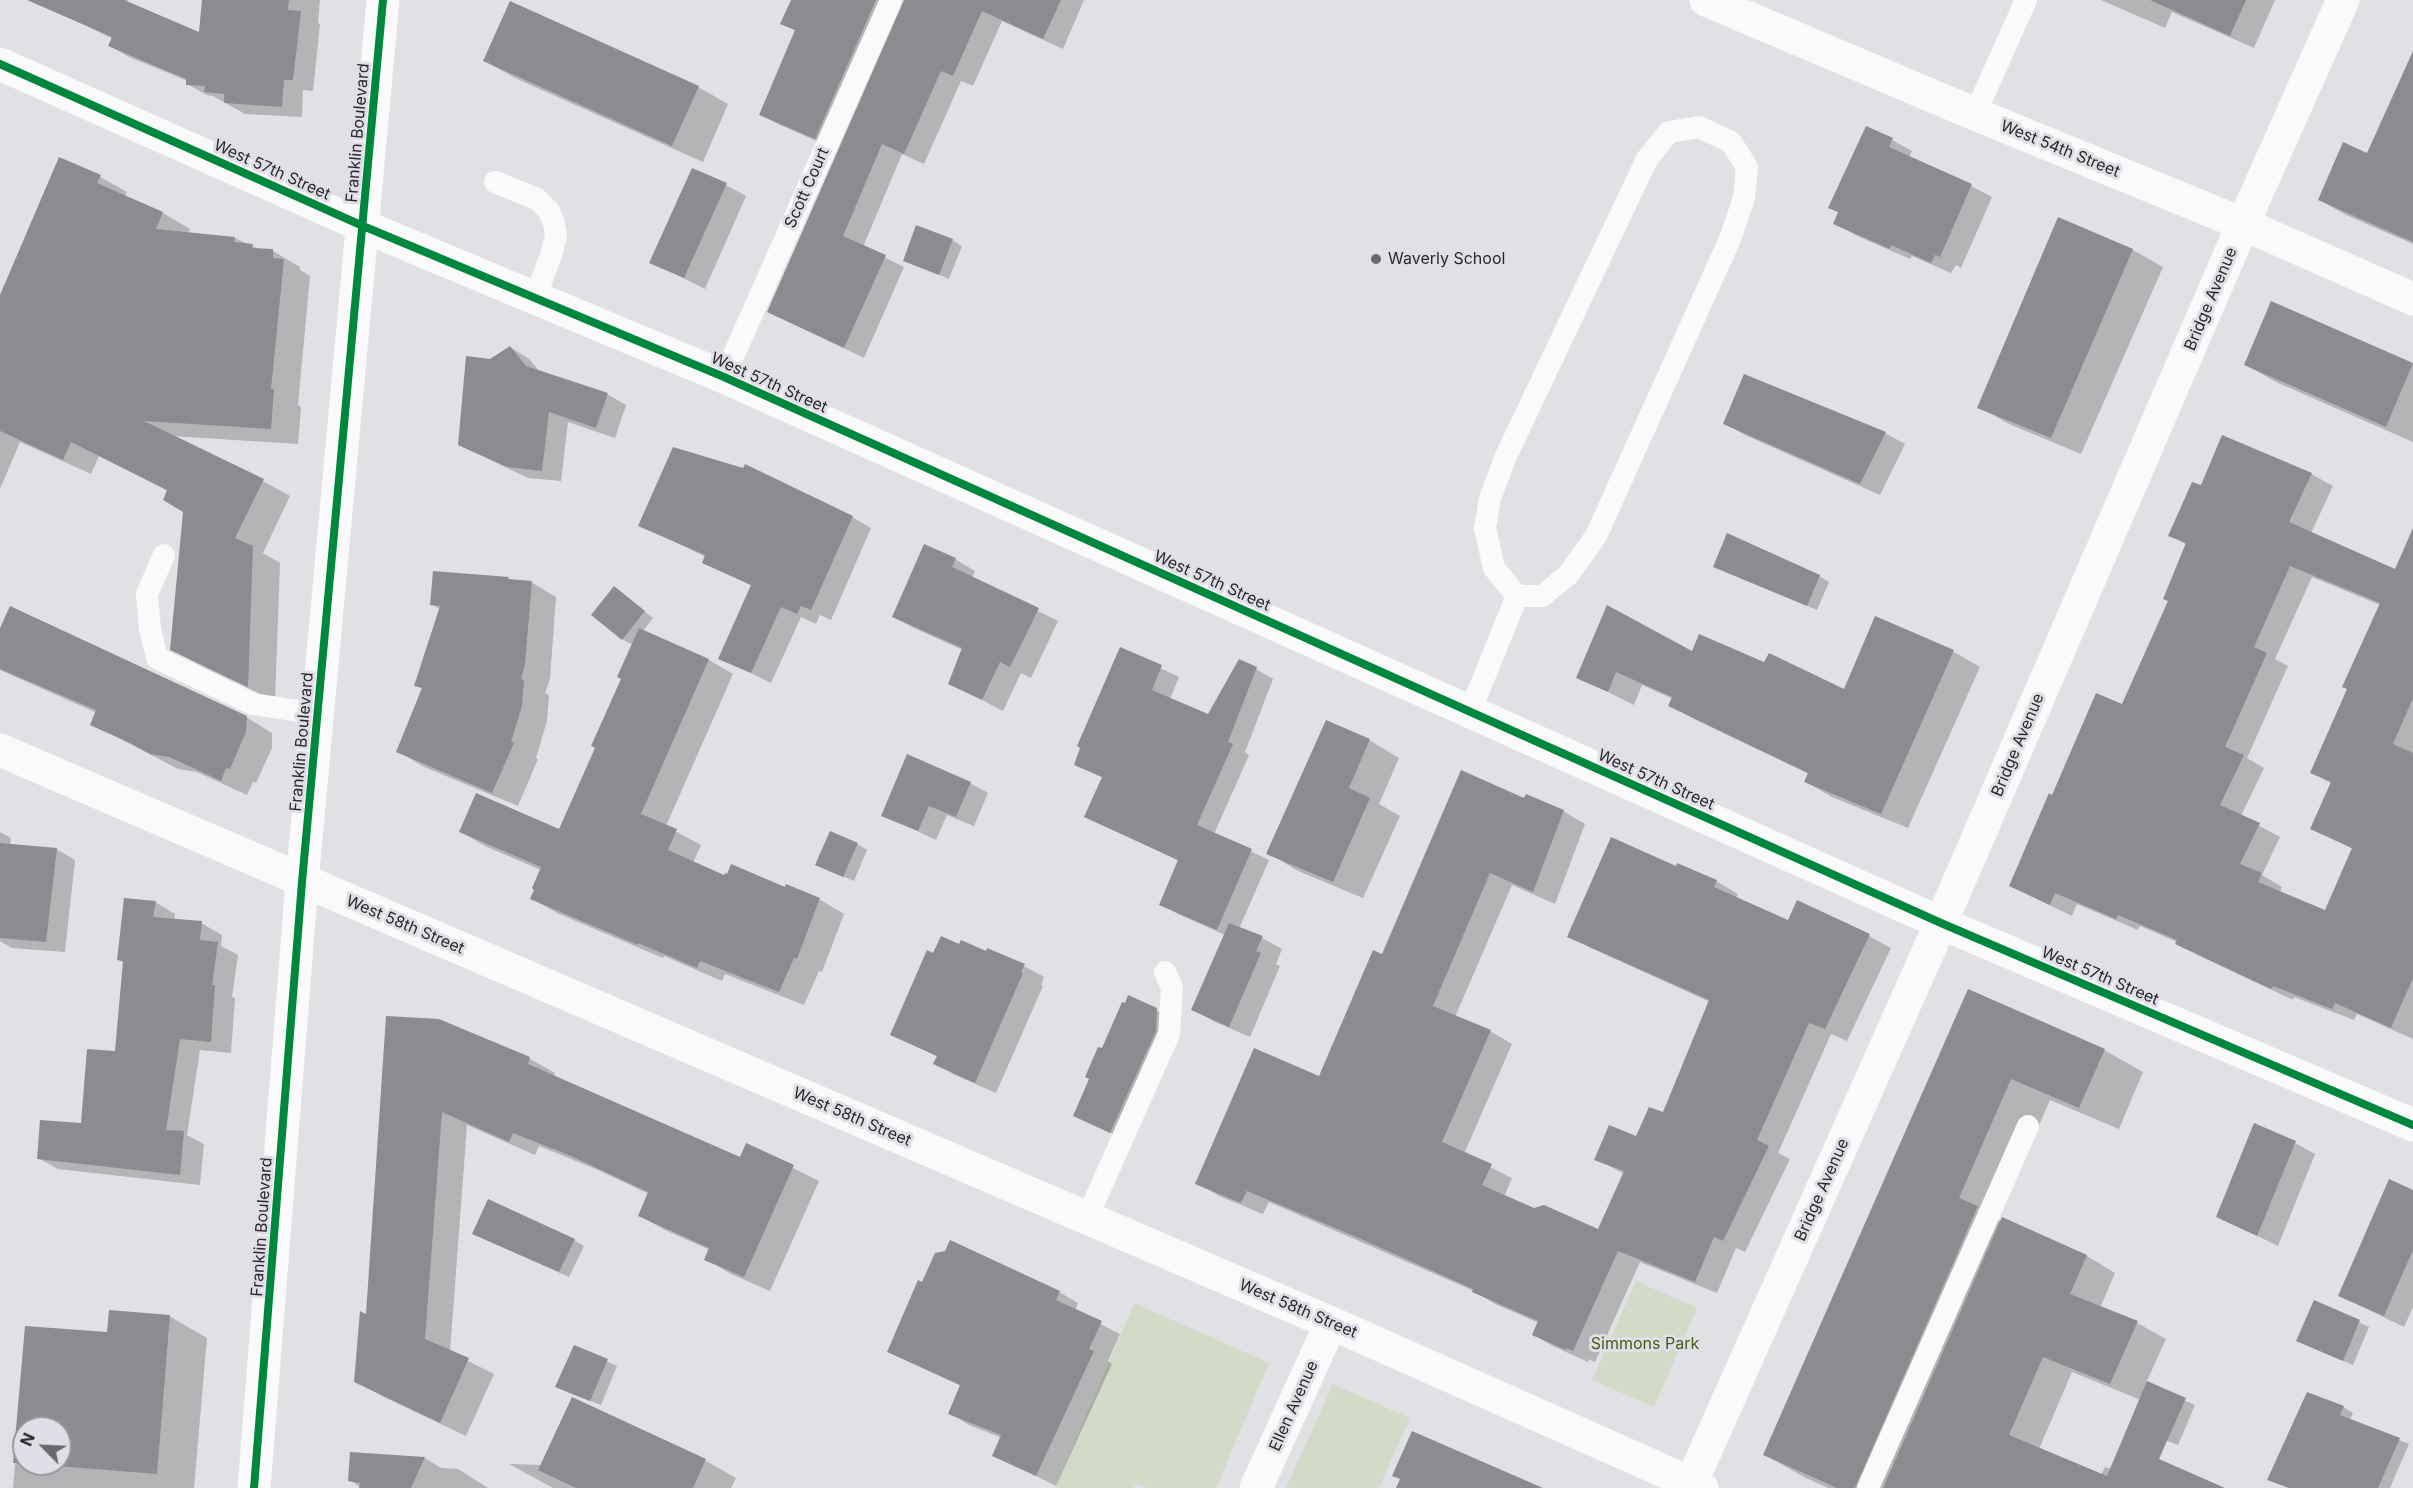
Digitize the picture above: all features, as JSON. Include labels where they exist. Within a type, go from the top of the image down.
[{"type":"street","name":"Franklin Boulevard","points":[[254,1488],[302,882],[383,0]]},
{"type":"street","name":"West 54th Street","points":[[1706,0],[2243,224],[2413,299]]},
{"type":"street","name":"Bridge Avenue","points":[[1694,1486],[1941,923],[2243,224],[2343,0]]},
{"type":"street","name":"West 57th Street","points":[[0,64],[363,226],[724,377],[1941,923],[2413,1125]]},
{"type":"street","name":"West 58th Street","points":[[0,750],[302,882],[1331,1323],[1694,1486]]},
{"type":"street","name":"Ellen Avenue","points":[[1256,1488],[1331,1323]]},
{"type":"lane","name":"Scott Court","points":[[724,377],[891,0]]},
{"type":"lane","points":[[1975,114],[2026,0]]},
{"type":"lane","points":[[1699,127],[1731,142],[1746,166],[1744,198],[1730,239],[1596,536],[1568,575],[1542,596],[1517,596],[1494,568],[1485,528],[1490,498],[1506,456],[1647,159],[1670,132],[1699,127]]},
{"type":"lane","points":[[495,182],[537,199],[549,211],[554,223],[556,236],[552,255],[535,298]]},
{"type":"lane","points":[[164,555],[147,594],[150,629],[158,658],[253,704],[318,714]]},
{"type":"lane","points":[[1470,712],[1517,596]]},
{"type":"lane","points":[[1087,1218],[1168,1034],[1172,988],[1165,972]]},
{"type":"lane","points":[[1868,1488],[2028,1126]]},
{"type":"green space","name":"Simmons Park","points":[[1636,1281],[1697,1308],[1654,1407],[1592,1380]]},
{"type":"green space","points":[[1134,1303],[1269,1363],[1216,1488],[1147,1488],[1136,1484],[1134,1488],[1055,1488]]},
{"type":"green space","points":[[1333,1384],[1410,1418],[1379,1488],[1286,1488]]},
{"type":"building","points":[[27,0],[124,0],[199,32],[202,0],[289,0],[288,10],[301,11],[293,80],[284,80],[282,107],[224,103],[224,94],[204,92],[205,86],[186,85],[186,79],[108,46],[112,37]]},
{"type":"building","points":[[791,0],[876,0],[815,139],[759,115],[795,30],[780,24]]},
{"type":"building","points":[[904,0],[1061,0],[1043,39],[982,11],[953,76],[941,71],[904,154],[882,144],[843,236],[886,255],[844,348],[767,312]]},
{"type":"building","points":[[2150,0],[2246,0],[2230,36]]},
{"type":"building","points":[[510,1],[699,86],[672,146],[483,61]]},
{"type":"building","points":[[2413,51],[2413,242],[2318,200],[2343,142],[2367,153]]},
{"type":"building","points":[[1866,126],[1893,138],[1889,147],[1972,184],[1940,257],[1935,255],[1931,263],[1891,245],[1890,249],[1833,224],[1838,212],[1828,208]]},
{"type":"building","points":[[59,157],[101,175],[97,183],[163,212],[156,229],[235,237],[234,242],[253,244],[252,248],[273,249],[273,258],[284,259],[271,389],[274,389],[271,429],[144,421],[264,479],[235,538],[253,546],[248,687],[170,650],[183,512],[163,500],[167,490],[71,442],[63,460],[0,431],[0,295]]},
{"type":"building","points":[[692,168],[727,183],[684,278],[649,263]]},
{"type":"building","points":[[2058,217],[2133,249],[2051,438],[1977,408]]},
{"type":"building","points":[[916,225],[953,239],[939,275],[903,261]]},
{"type":"building","points":[[2271,301],[2413,363],[2386,427],[2244,365]]},
{"type":"building","points":[[510,346],[526,366],[608,393],[596,428],[549,412],[542,471],[507,467],[458,445],[466,356],[490,359]]},
{"type":"building","points":[[1744,374],[1886,432],[1860,484],[1723,424]]},
{"type":"building","points":[[2222,435],[2312,473],[2289,522],[2395,569],[2413,528],[2413,698],[2393,744],[2413,753],[2413,978],[2391,1028],[2335,1003],[2332,1009],[2273,986],[2271,989],[2175,944],[2177,940],[2118,915],[2116,919],[2055,893],[2050,905],[2009,886],[2049,793],[2052,795],[2096,693],[2122,704],[2168,601],[2163,599],[2186,543],[2168,536],[2192,482],[2201,485]],"holes":[[[2290,566],[2380,603],[2342,687],[2347,689],[2310,773],[2331,782],[2310,829],[2352,848],[2325,910],[2258,882],[2262,873],[2240,864],[2260,823],[2220,805],[2244,755],[2225,747],[2267,653],[2254,647]]]},
{"type":"building","points":[[673,447],[743,468],[745,464],[853,516],[811,610],[801,606],[797,614],[781,607],[751,673],[718,659],[751,585],[702,563],[705,555],[638,526]]},
{"type":"building","points":[[1727,533],[1820,575],[1807,606],[1713,567]]},
{"type":"building","points":[[924,544],[956,558],[952,567],[1039,608],[1010,667],[1000,662],[982,700],[948,684],[962,648],[892,617]]},
{"type":"building","points":[[433,571],[532,581],[525,664],[521,679],[524,680],[522,706],[511,742],[514,743],[492,793],[396,752],[422,688],[414,686],[440,606],[430,605]]},
{"type":"building","points":[[614,586],[645,611],[622,640],[591,615]]},
{"type":"building","points":[[1607,605],[1692,651],[1699,634],[1764,662],[1769,653],[1844,689],[1875,616],[1954,650],[1881,814],[1804,782],[1808,773],[1668,706],[1672,697],[1616,672],[1608,692],[1576,678]]},
{"type":"building","points":[[10,606],[247,716],[246,732],[230,769],[226,768],[221,781],[169,757],[150,754],[90,725],[96,710],[0,669],[0,628]]},
{"type":"building","points":[[639,628],[709,659],[641,814],[677,829],[668,850],[724,875],[727,874],[731,864],[785,887],[786,884],[820,898],[797,959],[794,958],[779,992],[700,961],[697,968],[530,899],[541,867],[459,832],[476,793],[559,829],[595,748],[591,746],[621,679],[617,677]]},
{"type":"building","points":[[1120,647],[1162,665],[1152,690],[1208,714],[1239,659],[1257,667],[1228,742],[1233,744],[1197,825],[1252,849],[1217,930],[1159,905],[1178,860],[1084,817],[1102,777],[1074,765],[1080,748],[1077,746]]},
{"type":"building","points":[[1326,720],[1370,739],[1349,788],[1370,798],[1333,882],[1266,854]]},
{"type":"building","points":[[907,754],[971,782],[956,817],[929,806],[918,831],[881,816]]},
{"type":"building","points":[[1461,770],[1524,798],[1526,794],[1564,810],[1533,892],[1490,873],[1433,1006],[1491,1030],[1442,1142],[1492,1164],[1482,1185],[1534,1208],[1544,1205],[1598,1229],[1624,1171],[1594,1160],[1609,1125],[1636,1136],[1649,1107],[1663,1112],[1709,1000],[1567,937],[1611,837],[1676,866],[1677,863],[1717,880],[1714,887],[1788,920],[1797,900],[1870,934],[1825,1029],[1809,1023],[1757,1140],[1769,1146],[1723,1241],[1714,1237],[1695,1282],[1618,1251],[1573,1351],[1532,1335],[1538,1321],[1361,1239],[1247,1191],[1241,1203],[1195,1184],[1254,1048],[1319,1076],[1373,950],[1382,954]]},
{"type":"building","points":[[830,831],[858,843],[843,877],[815,865]]},
{"type":"building","points":[[0,843],[57,848],[46,942],[0,938]]},
{"type":"building","points":[[124,898],[156,901],[153,917],[202,921],[200,940],[218,942],[212,985],[215,985],[211,1042],[180,1039],[166,1130],[184,1131],[180,1175],[37,1159],[40,1120],[81,1123],[87,1049],[115,1051],[123,961],[117,960]]},
{"type":"building","points":[[1229,923],[1263,936],[1256,951],[1261,953],[1229,1027],[1191,1010]]},
{"type":"building","points":[[941,936],[959,944],[961,940],[986,951],[987,948],[1025,964],[975,1083],[933,1064],[937,1056],[890,1035],[927,950],[933,953]]},
{"type":"building","points":[[1968,989],[2105,1049],[2079,1108],[2011,1079],[1959,1198],[1978,1206],[1855,1488],[1837,1488],[1763,1455]]},
{"type":"building","points":[[1128,995],[1157,1008],[1156,1031],[1110,1133],[1073,1116],[1089,1079],[1085,1077],[1098,1047],[1102,1048],[1122,1002],[1125,1003]]},
{"type":"building","points":[[386,1016],[439,1019],[530,1057],[528,1064],[740,1157],[746,1143],[794,1165],[744,1277],[704,1260],[709,1248],[638,1216],[648,1192],[571,1156],[513,1133],[509,1142],[442,1112],[425,1339],[469,1358],[440,1423],[354,1382],[360,1311],[366,1314]]},
{"type":"building","points":[[2254,1123],[2296,1141],[2257,1236],[2216,1217]]},
{"type":"building","points":[[2389,1179],[2413,1190],[2413,1250],[2384,1316],[2338,1296]]},
{"type":"building","points":[[488,1199],[575,1239],[559,1272],[472,1234]]},
{"type":"building","points":[[2002,1217],[2087,1255],[2070,1294],[2138,1321],[2110,1384],[2043,1357],[2009,1435],[2107,1476],[2147,1381],[2186,1398],[2159,1459],[2225,1488],[1883,1488]]},
{"type":"building","points":[[950,1240],[1060,1291],[1056,1300],[1102,1321],[1089,1349],[1094,1351],[1036,1476],[992,1456],[1001,1435],[948,1414],[960,1385],[887,1352],[918,1280],[922,1282],[935,1253],[945,1251]]},
{"type":"building","points":[[2314,1300],[2360,1320],[2343,1361],[2296,1341]]},
{"type":"building","points":[[109,1310],[170,1315],[157,1474],[72,1467],[72,1416],[17,1416],[25,1326],[107,1332]]},
{"type":"building","points":[[574,1345],[608,1359],[590,1401],[555,1387]]},
{"type":"building","points":[[2307,1392],[2344,1406],[2340,1415],[2400,1438],[2378,1488],[2289,1488],[2267,1480]]},
{"type":"building","points":[[572,1397],[706,1459],[693,1488],[576,1488],[538,1470]]},
{"type":"building","points":[[1412,1431],[1543,1488],[1396,1488],[1400,1479],[1392,1476]]},
{"type":"building","points":[[350,1452],[425,1457],[411,1488],[359,1488],[360,1483],[348,1481]]},
{"type":"cycle path","points":[[254,1488],[302,882],[383,0]]},
{"type":"cycle path","points":[[0,64],[363,226],[724,377],[1941,923],[2413,1125]]},
{"type":"place","name":"Waverly School","points":[[1376,259]]}]
